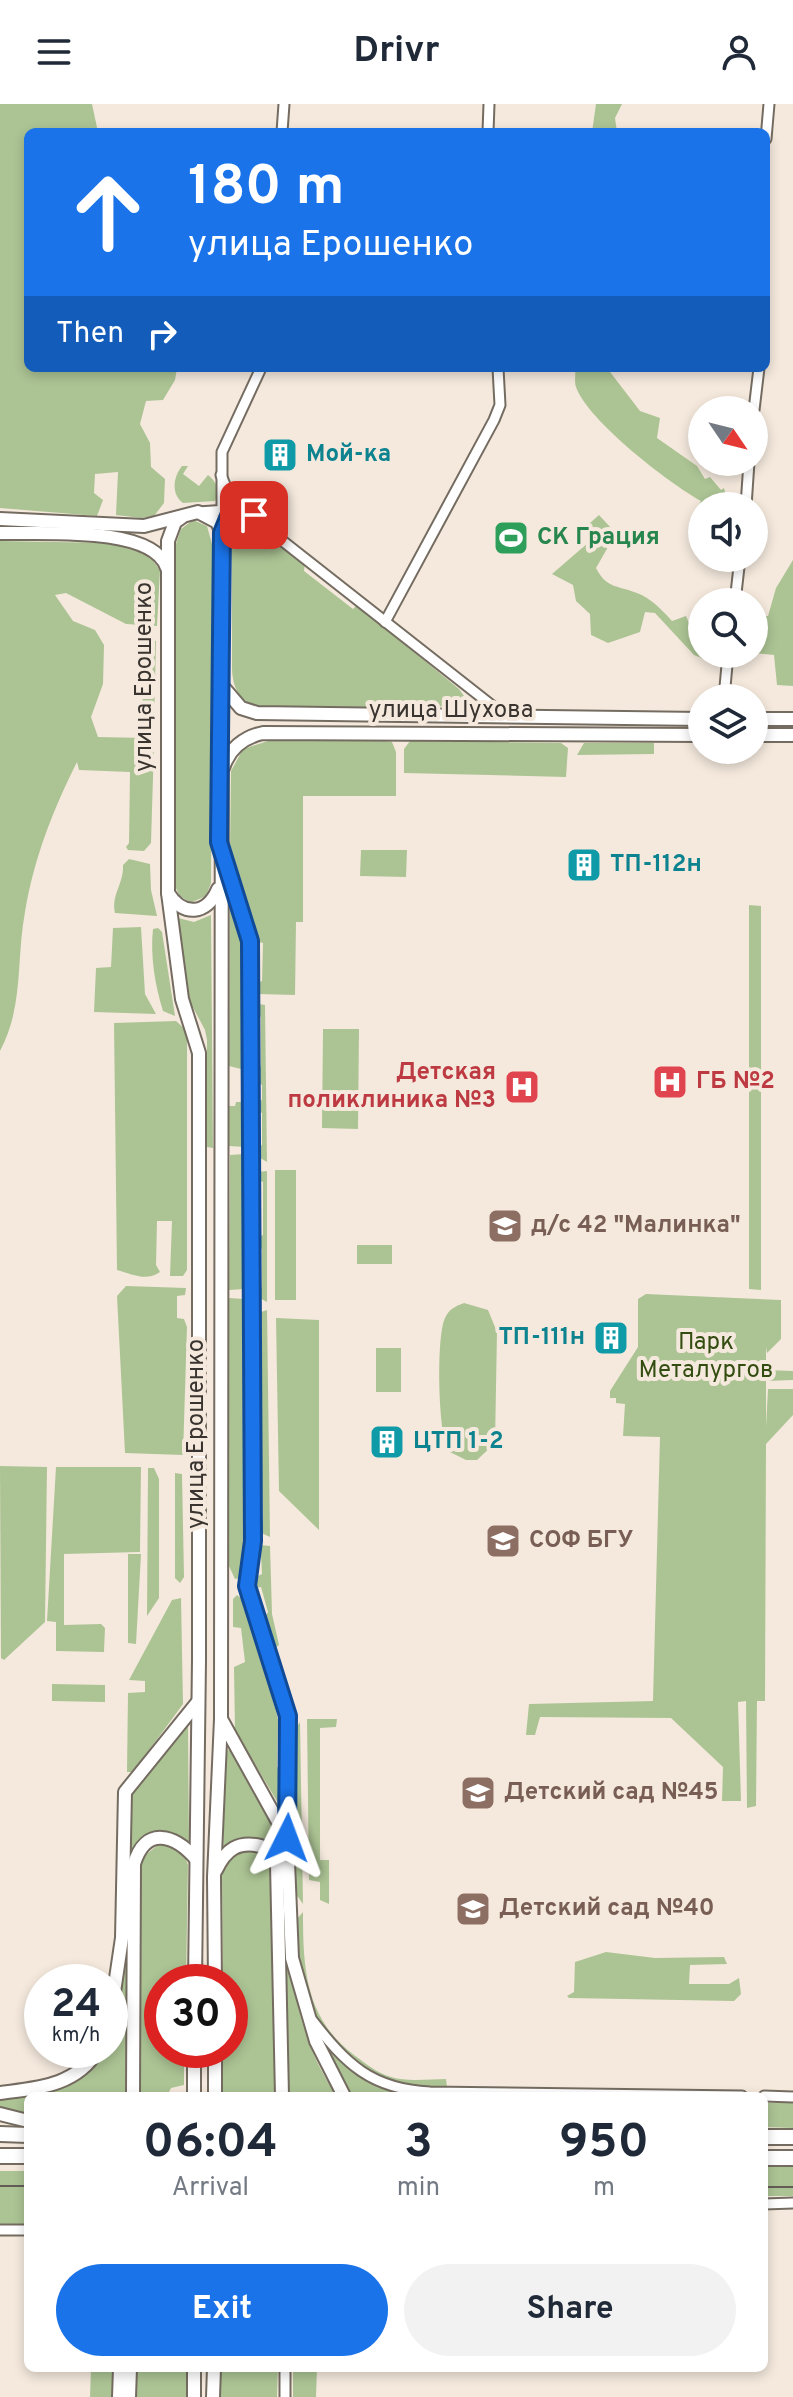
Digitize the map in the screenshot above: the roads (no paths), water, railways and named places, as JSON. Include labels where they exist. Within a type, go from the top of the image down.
[{"type":"main road","points":[[0,519],[144,526],[191,514],[217,522],[222,533]]},
{"type":"main road","name":"улица Ерошенко","points":[[191,514],[171,531],[168,571],[168,893],[182,999],[199,1053],[195,1964]]},
{"type":"main road","points":[[0,533],[133,540],[157,551],[168,571]]},
{"type":"main road","name":"улица Ерошенко","points":[[215,1964],[214,1877],[221,1719],[219,842],[222,533]]},
{"type":"main road","name":"улица Шухова","points":[[221,684],[241,708],[257,713],[688,719]]},
{"type":"main road","points":[[768,719],[793,719]]},
{"type":"main road","points":[[777,735],[778,719]]},
{"type":"main road","name":"улица Шухова","points":[[220,775],[226,760],[238,745],[263,733],[688,735]]},
{"type":"main road","points":[[768,735],[793,735]]},
{"type":"main road","points":[[168,893],[180,907],[197,912],[207,907],[219,887]]},
{"type":"main road","points":[[118,1964],[122,1938],[125,1792],[197,1703],[220,1704]]},
{"type":"main road","points":[[221,1719],[287,1838],[292,1958],[306,2012],[329,2071],[342,2092]]},
{"type":"main road","points":[[133,2092],[134,1864],[141,1849],[155,1839],[169,1836],[181,1843],[196,1859]]},
{"type":"main road","points":[[214,1877],[225,1856],[241,1844],[261,1846],[277,1864],[282,2092]]},
{"type":"main road","points":[[0,2093],[63,2081],[82,2068]]},
{"type":"main road","points":[[194,2068],[194,2092]]},
{"type":"main road","points":[[215,2068],[215,2092]]},
{"type":"main road","points":[[0,2114],[24,2120]]},
{"type":"main road","points":[[0,2134],[24,2135]]},
{"type":"main road","points":[[768,2137],[793,2137]]},
{"type":"main road","points":[[0,2156],[24,2156]]},
{"type":"main road","points":[[768,2158],[793,2158]]},
{"type":"main road","points":[[119,2397],[120,2372]]},
{"type":"main road","points":[[129,2397],[130,2372]]},
{"type":"main road","points":[[194,2372],[194,2397]]},
{"type":"main road","points":[[213,2397],[214,2372]]},
{"type":"street","points":[[282,128],[284,104]]},
{"type":"street","points":[[488,128],[489,104]]},
{"type":"street","points":[[767,128],[769,104]]},
{"type":"street","name":"улица Ерошенко","points":[[222,533],[222,452],[259,372]]},
{"type":"street","points":[[385,622],[494,420],[500,405],[498,372]]},
{"type":"street","points":[[756,396],[759,372]]},
{"type":"street","points":[[221,475],[230,497],[242,509],[507,717]]},
{"type":"street","points":[[191,514],[242,509]]},
{"type":"street","points":[[222,533],[229,516],[242,509]]},
{"type":"street","name":"улица Ерошенко","points":[[219,842],[250,941],[253,1541],[247,1586],[286,1703],[287,1838]]},
{"type":"street","points":[[306,2012],[354,2069],[395,2088],[430,2092]]},
{"type":"street","points":[[768,2096],[793,2097]]},
{"type":"street","points":[[768,2204],[793,2203]]},
{"type":"street","points":[[0,2230],[24,2230]]},
{"type":"street","points":[[285,2372],[285,2397]]},
{"type":"tram line","points":[[0,2186],[24,2186]]},
{"type":"tram line","points":[[768,2187],[793,2187]]},
{"type":"place","name":"Мой-ка","points":[[280,455]]},
{"type":"place","name":"СК Грация","points":[[511,538]]},
{"type":"place","name":"ТП-112н","points":[[584,865]]},
{"type":"place","name":"ГБ №2","points":[[670,1082]]},
{"type":"place","name":"Детская поликлиника №3","points":[[522,1087]]},
{"type":"place","name":"д/с 42 \"Малинка\"","points":[[505,1226]]},
{"type":"place","name":"ТП-111н","points":[[611,1338]]},
{"type":"place","name":"ЦТП 1-2","points":[[387,1442]]},
{"type":"place","name":"СОФ БГУ","points":[[503,1541]]},
{"type":"place","name":"Детский сад №45","points":[[478,1793]]},
{"type":"place","name":"Детский сад №40","points":[[473,1909]]},
{"type":"park label","name":"Парк Металургов","points":[[706,1357]]}]
